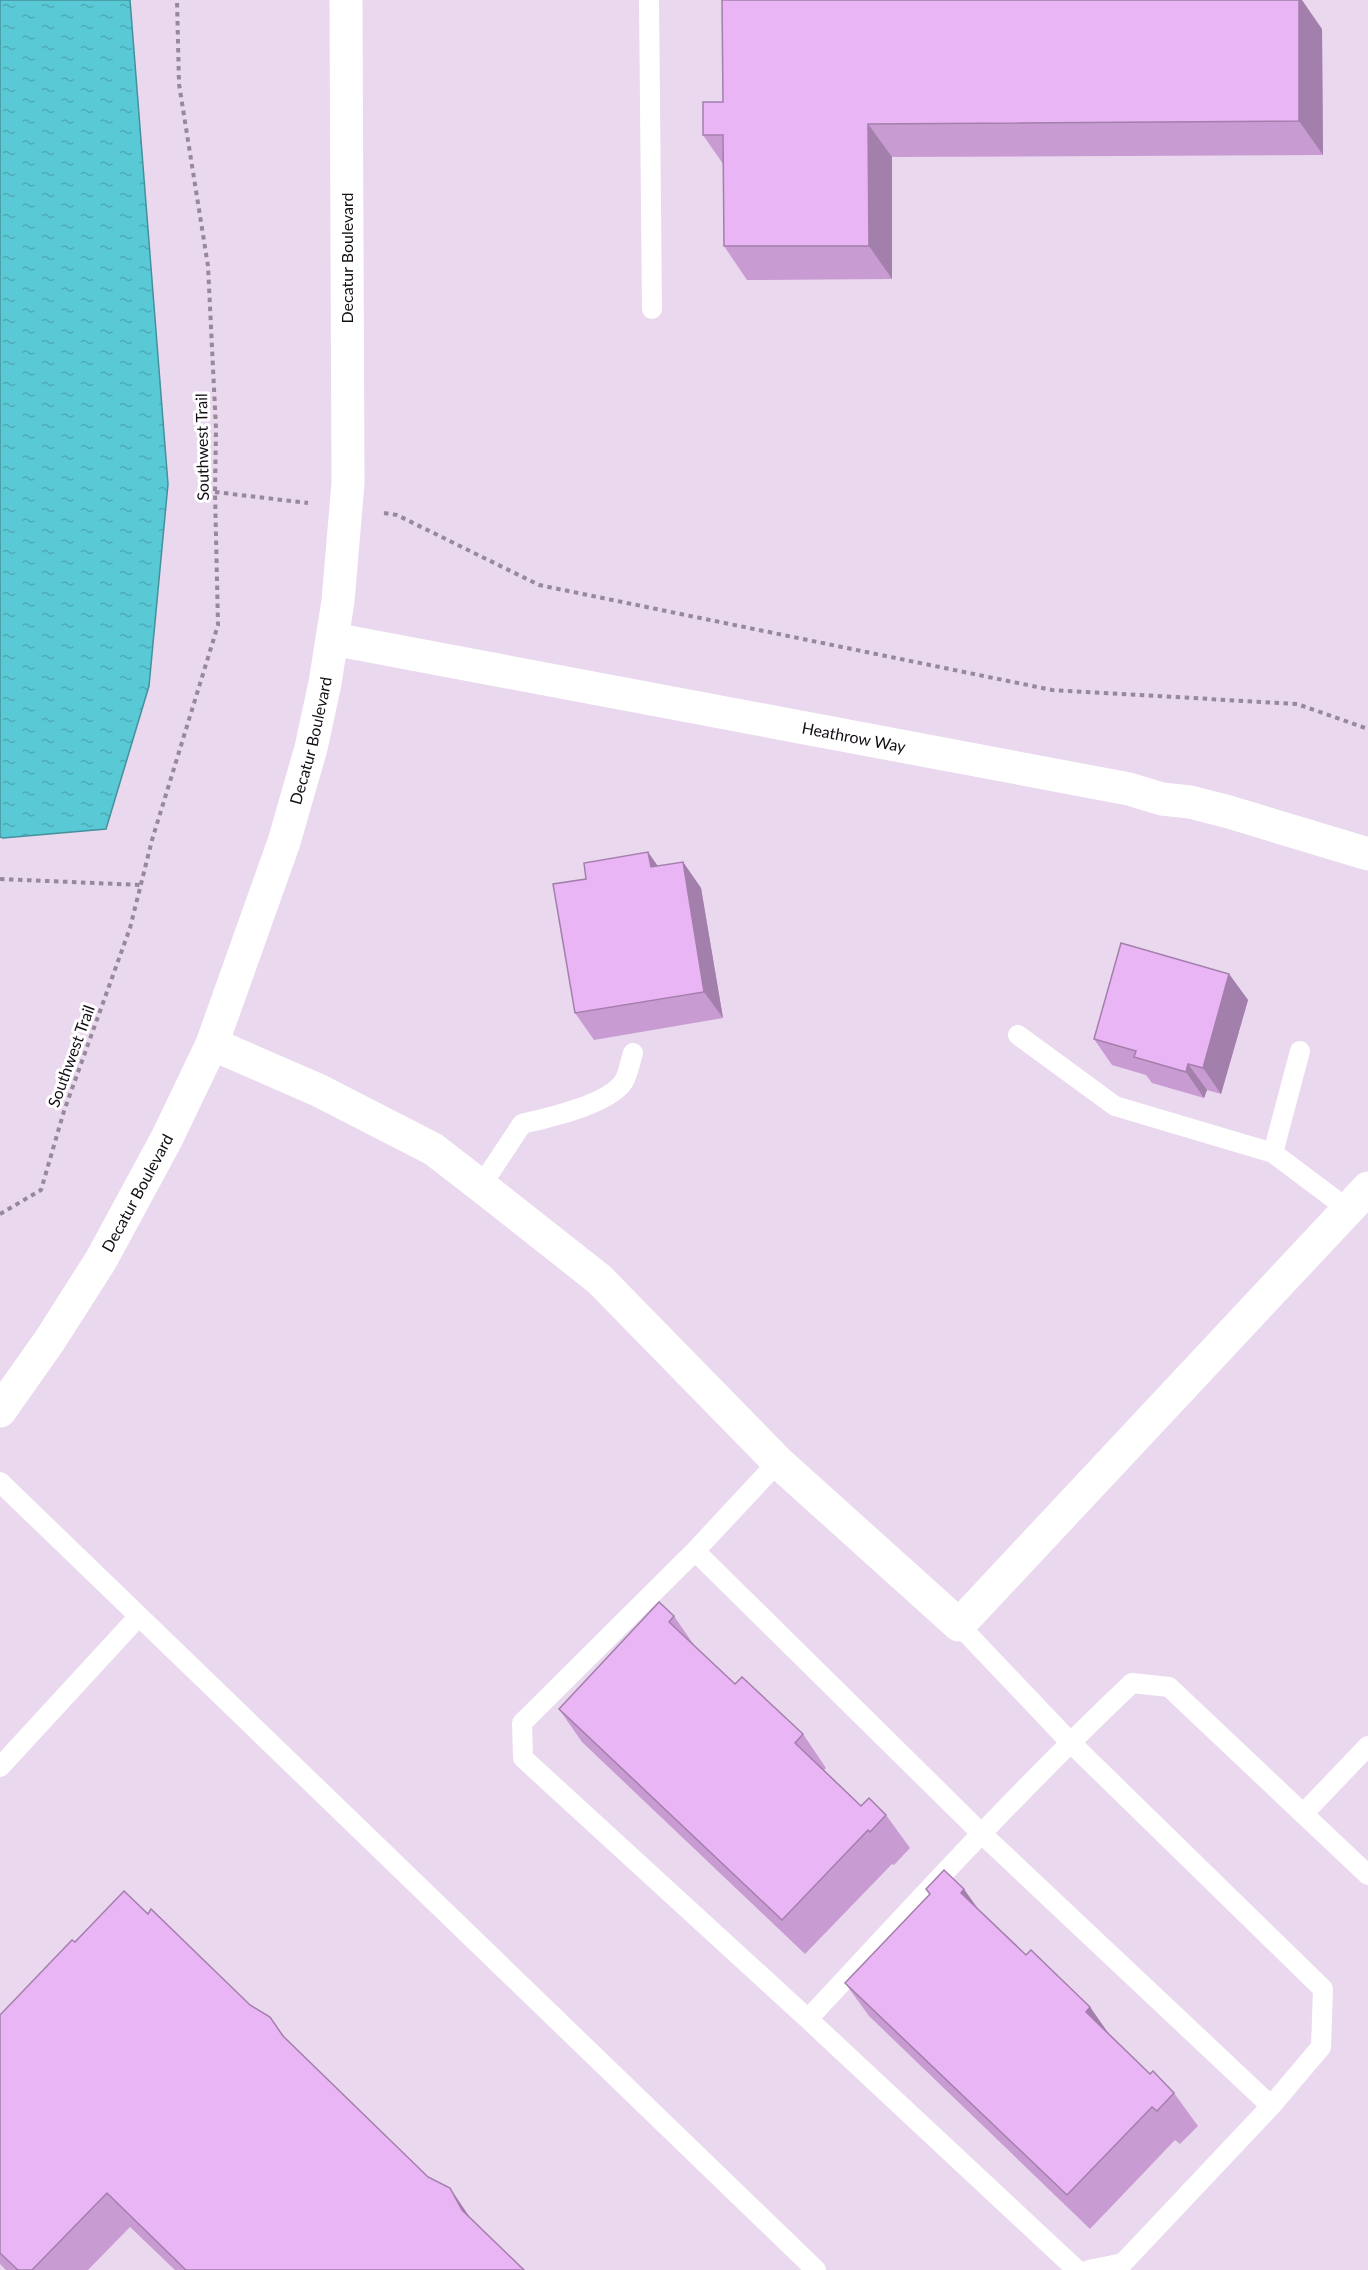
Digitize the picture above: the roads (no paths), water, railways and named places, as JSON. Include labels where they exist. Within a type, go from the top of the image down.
[{"type":"street","name":"Decatur Boulevard","points":[[0,1411],[50,1340],[101,1260],[167,1138],[212,1044],[259,917],[294,810],[321,704],[333,639],[348,483],[346,0]]},
{"type":"street","name":"Heathrow Way","points":[[333,639],[1129,789],[1162,799],[1190,802],[1229,812],[1368,854]]},
{"type":"street","points":[[212,1044],[318,1090],[434,1149],[599,1279],[778,1462],[959,1625],[1359,1199]]},
{"type":"lane","points":[[649,0],[652,309]]},
{"type":"lane","points":[[1018,1035],[1115,1106],[1272,1153],[1359,1199]]},
{"type":"lane","points":[[1272,1153],[1300,1051]]},
{"type":"lane","points":[[481,1186],[522,1124],[561,1114],[600,1100],[623,1083],[633,1053]]},
{"type":"lane","points":[[778,1462],[695,1551],[522,1724],[523,1758],[1077,2270]]},
{"type":"lane","points":[[0,1482],[816,2270]]},
{"type":"lane","points":[[695,1551],[981,1833],[1271,2106]]},
{"type":"lane","points":[[0,1767],[140,1616]]},
{"type":"lane","points":[[959,1625],[1070,1742],[1323,1989],[1321,2047],[1271,2106],[1123,2263],[1089,2270]]},
{"type":"lane","points":[[808,2019],[981,1833],[1070,1742],[1132,1683],[1170,1687],[1368,1875]]},
{"type":"lane","points":[[1303,1814],[1368,1746]]},
{"type":"water","points":[[0,0],[130,0],[168,484],[149,686],[106,829],[3,838],[0,837]]}]
